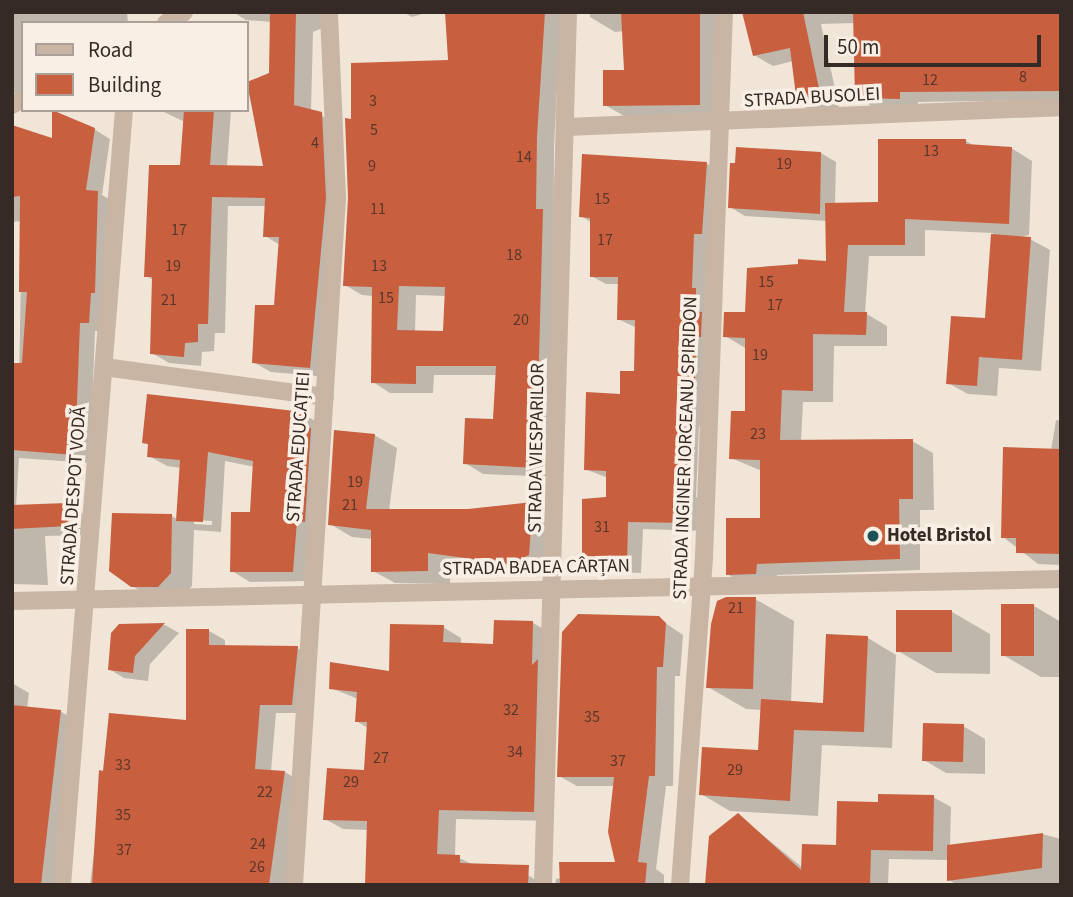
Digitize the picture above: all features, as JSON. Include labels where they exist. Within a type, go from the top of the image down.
[{"type":"street","points":[[168,21],[184,12]]},
{"type":"street","name":"STRADA EDUCAȚIEI","points":[[294,885],[309,595],[324,397],[338,148],[329,12]]},
{"type":"street","name":"STRADA VIESPARILOR","points":[[543,885],[554,588],[568,12]]},
{"type":"street","name":"STRADA INGINER IORCEANU SPIRIDON","points":[[680,885],[703,584],[724,12]]},
{"type":"street","name":"STRADA BUSOLEI","points":[[566,127],[719,124],[1061,107]]},
{"type":"street","name":"STRADA DESPOT VODĂ","points":[[62,885],[87,599],[124,112]]},
{"type":"street","points":[[104,366],[324,397]]},
{"type":"street","name":"STRADA BADEA CÂRȚAN","points":[[12,601],[703,584],[1061,579]]},
{"type":"building","points":[[270,12],[296,12],[294,105],[322,112],[326,198],[310,368],[252,363],[255,305],[274,305],[279,237],[263,237],[265,198],[212,197],[208,324],[198,324],[198,342],[185,343],[184,357],[150,354],[152,277],[144,277],[149,165],[180,165],[184,112],[214,112],[210,165],[263,166],[248,82],[269,73]]},
{"type":"building","points":[[445,12],[545,12],[537,136],[536,209],[543,209],[536,468],[463,464],[465,418],[493,419],[496,366],[416,366],[416,384],[371,383],[372,287],[343,286],[348,198],[345,118],[351,119],[351,63],[448,60]],"holes":[[[399,286],[445,287],[443,331],[397,330]]]},
{"type":"building","points":[[621,12],[700,12],[700,105],[603,106],[603,70],[624,70]]},
{"type":"building","points":[[742,12],[803,12],[822,103],[797,104],[790,48],[753,56]]},
{"type":"building","points":[[853,12],[1061,12],[1061,91],[900,92],[900,99],[855,98]]},
{"type":"building","points":[[52,112],[95,128],[86,190],[98,191],[95,293],[91,293],[89,323],[80,323],[75,455],[12,450],[12,363],[22,363],[27,292],[19,292],[20,196],[12,197],[12,125],[52,138]]},
{"type":"building","points":[[878,139],[966,139],[966,144],[1012,147],[1009,224],[905,219],[905,245],[848,245],[844,312],[867,312],[866,335],[813,334],[813,391],[782,390],[780,440],[913,439],[913,499],[899,499],[900,559],[757,564],[756,574],[726,575],[726,518],[760,518],[760,460],[729,459],[731,411],[745,411],[745,338],[723,337],[724,312],[745,312],[747,268],[798,264],[798,259],[826,261],[825,203],[878,202]]},
{"type":"building","points":[[736,147],[821,152],[820,214],[728,208],[730,163],[735,163]]},
{"type":"building","points":[[582,154],[707,162],[702,234],[694,234],[692,288],[696,288],[696,312],[702,312],[701,337],[697,337],[693,419],[685,419],[682,492],[691,492],[691,523],[628,522],[627,566],[588,565],[582,557],[582,499],[606,497],[606,471],[584,470],[586,392],[620,394],[620,371],[634,371],[635,320],[617,320],[618,277],[590,277],[590,218],[579,217]]},
{"type":"building","points":[[991,234],[1031,237],[1022,360],[979,357],[977,386],[946,384],[951,316],[985,318]]},
{"type":"building","points":[[147,394],[303,412],[301,427],[311,428],[305,522],[297,521],[293,572],[230,572],[231,512],[250,512],[253,461],[208,452],[203,522],[176,521],[180,460],[147,457],[148,444],[142,443]]},
{"type":"building","points":[[334,430],[375,434],[366,509],[468,509],[533,502],[529,555],[510,564],[428,553],[428,571],[371,572],[371,530],[328,525]]},
{"type":"building","points":[[1003,447],[1061,449],[1061,554],[1016,553],[1016,538],[1001,538]]},
{"type":"building","points":[[67,503],[68,526],[12,529],[12,505]]},
{"type":"building","points":[[112,513],[172,514],[171,573],[158,587],[131,587],[109,571]]},
{"type":"building","points":[[726,597],[756,597],[753,689],[706,688],[711,624],[717,601]]},
{"type":"building","points":[[1001,604],[1034,604],[1034,656],[1001,656]]},
{"type":"building","points":[[896,610],[952,610],[952,652],[896,652]]},
{"type":"building","points":[[578,614],[659,616],[666,623],[663,667],[657,667],[655,776],[649,776],[638,862],[647,863],[645,885],[560,885],[559,862],[615,862],[608,832],[614,777],[557,777],[562,632]]},
{"type":"building","points":[[494,620],[533,621],[532,665],[538,659],[534,812],[439,810],[437,854],[460,855],[460,863],[529,865],[528,885],[365,885],[367,821],[323,820],[327,768],[364,770],[367,722],[355,722],[357,692],[329,689],[330,662],[389,671],[390,624],[444,625],[443,642],[493,644]]},
{"type":"building","points":[[165,623],[135,656],[133,673],[108,670],[111,633],[119,624]]},
{"type":"building","points":[[186,629],[209,629],[209,645],[298,646],[292,705],[260,705],[255,769],[285,771],[269,885],[92,885],[99,770],[103,771],[109,713],[186,720]]},
{"type":"building","points":[[826,634],[868,636],[864,732],[794,730],[790,801],[699,795],[702,747],[758,750],[761,699],[823,703]]},
{"type":"building","points":[[12,705],[61,710],[41,885],[12,885]]},
{"type":"building","points":[[923,723],[964,724],[963,762],[922,761]]},
{"type":"building","points":[[878,794],[934,795],[933,851],[871,850],[870,885],[705,885],[709,836],[738,813],[801,870],[802,844],[836,845],[837,801],[878,802]]},
{"type":"building","points":[[1043,833],[1042,868],[947,881],[947,845]]},
{"type":"place","name":"Hotel Bristol","points":[[873,536]]}]
